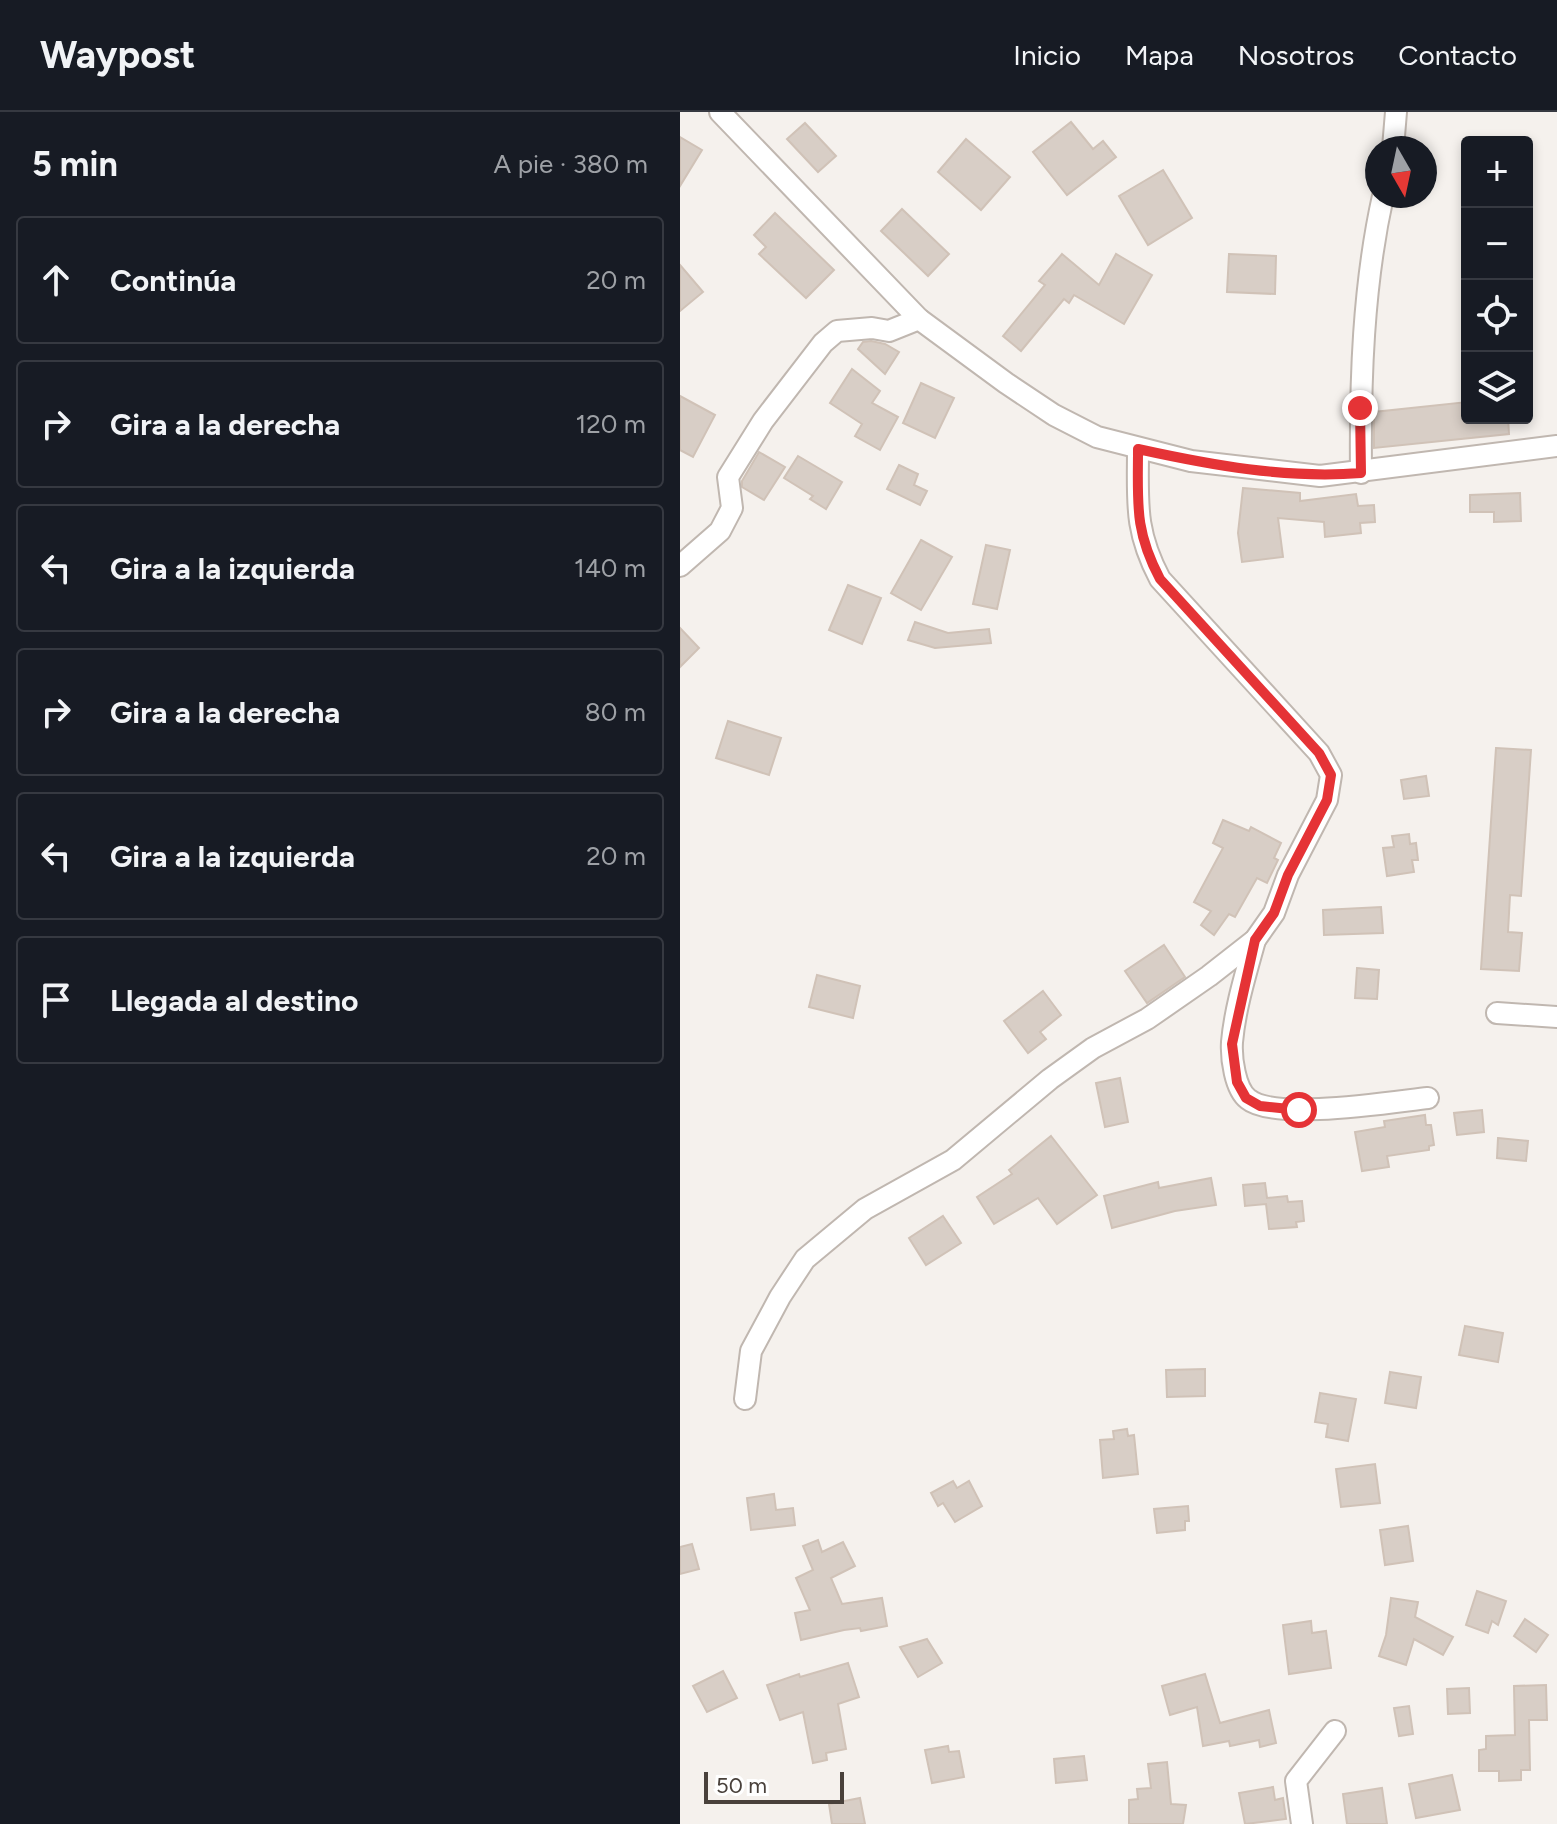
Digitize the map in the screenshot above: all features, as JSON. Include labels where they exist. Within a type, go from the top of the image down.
[{"type":"street","points":[[720,112],[919,319],[1054,415],[1097,437],[1191,461],[1320,476],[1557,446]]},
{"type":"street","points":[[1394,136],[1396,112]]},
{"type":"street","points":[[1361,473],[1360,408],[1372,256],[1381,208]]},
{"type":"street","points":[[680,566],[720,531],[732,508],[728,477],[763,421],[823,343],[837,331],[872,328],[889,331],[919,319]]},
{"type":"street","points":[[745,1399],[751,1351],[805,1259],[865,1209],[953,1160],[1050,1079],[1093,1048],[1147,1019],[1255,940],[1274,913],[1288,875],[1327,800],[1331,775],[1319,753],[1160,579],[1146,552],[1139,524],[1138,449]]},
{"type":"street","points":[[1255,940],[1232,1044],[1237,1082],[1246,1098],[1260,1106],[1299,1110],[1428,1098]]},
{"type":"street","points":[[1497,1013],[1557,1017]]},
{"type":"street","points":[[1302,1824],[1296,1781],[1335,1731]]},
{"type":"building","points":[[1071,122],[1093,149],[1103,141],[1116,157],[1067,195],[1033,152]]},
{"type":"building","points":[[805,123],[836,156],[818,172],[787,139]]},
{"type":"building","points":[[680,137],[702,150],[680,186]]},
{"type":"building","points":[[966,139],[1010,177],[981,210],[938,172]]},
{"type":"building","points":[[1163,170],[1192,218],[1148,245],[1119,196]]},
{"type":"building","points":[[902,209],[949,254],[928,276],[881,231]]},
{"type":"building","points":[[775,213],[834,270],[806,298],[759,254],[766,247],[754,235]]},
{"type":"building","points":[[1062,254],[1099,285],[1116,254],[1152,275],[1124,324],[1074,295],[1069,303],[1064,299],[1021,351],[1003,336],[1045,285],[1039,281]]},
{"type":"building","points":[[1229,254],[1276,256],[1275,294],[1227,292]]},
{"type":"building","points":[[680,265],[703,292],[680,311]]},
{"type":"building","points":[[871,341],[899,352],[885,374],[858,349],[863,342]]},
{"type":"building","points":[[852,369],[880,391],[872,403],[898,417],[880,450],[855,436],[862,424],[830,403]]},
{"type":"building","points":[[921,383],[954,398],[935,438],[903,423]]},
{"type":"building","points":[[680,396],[715,415],[693,457],[680,450]]},
{"type":"building","points":[[1461,403],[1461,424],[1508,424],[1509,434],[1374,448],[1374,412]]},
{"type":"building","points":[[759,452],[785,467],[764,500],[742,487],[742,481]]},
{"type":"building","points":[[798,456],[842,482],[826,509],[810,499],[813,496],[784,478]]},
{"type":"building","points":[[899,465],[918,474],[914,485],[927,491],[920,505],[887,489]]},
{"type":"building","points":[[1243,488],[1300,493],[1300,501],[1356,494],[1358,506],[1374,505],[1375,522],[1360,523],[1361,533],[1325,537],[1324,522],[1278,518],[1283,557],[1242,562],[1238,533]]},
{"type":"building","points":[[1520,493],[1521,521],[1494,522],[1494,512],[1470,512],[1470,495]]},
{"type":"building","points":[[921,540],[952,557],[921,610],[891,593]]},
{"type":"building","points":[[986,545],[1010,550],[997,609],[973,604]]},
{"type":"building","points":[[848,585],[881,598],[862,644],[829,630]]},
{"type":"building","points":[[915,622],[948,633],[989,629],[991,643],[935,648],[908,640]]},
{"type":"building","points":[[680,628],[699,648],[680,667]]},
{"type":"building","points":[[728,721],[781,738],[769,775],[716,758]]},
{"type":"building","points":[[1496,748],[1531,750],[1521,896],[1510,895],[1508,932],[1522,933],[1519,971],[1481,969]]},
{"type":"building","points":[[1426,776],[1429,796],[1404,799],[1401,780]]},
{"type":"building","points":[[1223,820],[1249,831],[1251,827],[1281,843],[1274,858],[1278,860],[1267,883],[1257,878],[1235,917],[1229,914],[1214,935],[1201,925],[1211,911],[1194,902],[1223,848],[1213,843]]},
{"type":"building","points":[[1409,834],[1410,844],[1416,843],[1418,860],[1412,860],[1414,872],[1387,876],[1383,848],[1394,847],[1392,836]]},
{"type":"building","points":[[1381,907],[1383,933],[1324,935],[1323,910]]},
{"type":"building","points":[[1164,945],[1185,977],[1147,1003],[1125,971]]},
{"type":"building","points":[[1357,968],[1379,970],[1377,999],[1355,998]]},
{"type":"building","points":[[817,975],[860,986],[853,1018],[809,1007]]},
{"type":"building","points":[[1043,991],[1061,1015],[1040,1032],[1046,1039],[1028,1053],[1004,1021]]},
{"type":"building","points":[[1120,1078],[1128,1122],[1105,1127],[1096,1083]]},
{"type":"building","points":[[1482,1110],[1484,1132],[1457,1135],[1454,1113]]},
{"type":"building","points":[[1425,1115],[1426,1125],[1431,1125],[1434,1145],[1429,1146],[1429,1150],[1387,1156],[1389,1167],[1362,1171],[1355,1132],[1385,1127],[1384,1121]]},
{"type":"building","points":[[1051,1136],[1097,1195],[1057,1224],[1038,1198],[994,1224],[977,1197],[1012,1174],[1009,1170]]},
{"type":"building","points":[[1498,1138],[1528,1141],[1526,1161],[1497,1158]]},
{"type":"building","points":[[1211,1178],[1216,1205],[1175,1211],[1112,1228],[1104,1196],[1158,1182],[1159,1188]]},
{"type":"building","points":[[1265,1183],[1267,1198],[1287,1196],[1288,1202],[1302,1201],[1304,1221],[1296,1222],[1297,1227],[1269,1229],[1266,1204],[1245,1206],[1243,1185]]},
{"type":"building","points":[[943,1216],[961,1243],[926,1265],[909,1238]]},
{"type":"building","points":[[1465,1326],[1503,1333],[1498,1362],[1459,1355]]},
{"type":"building","points":[[1205,1369],[1205,1396],[1167,1397],[1166,1370]]},
{"type":"building","points":[[1390,1372],[1421,1377],[1416,1408],[1385,1403]]},
{"type":"building","points":[[1320,1393],[1356,1399],[1348,1441],[1326,1437],[1328,1424],[1315,1422]]},
{"type":"building","points":[[1127,1429],[1128,1436],[1134,1435],[1138,1474],[1103,1478],[1100,1440],[1114,1439],[1113,1431]]},
{"type":"building","points":[[1375,1464],[1380,1503],[1341,1507],[1336,1469]]},
{"type":"building","points":[[953,1481],[957,1488],[969,1481],[982,1506],[955,1522],[943,1503],[938,1506],[931,1493]]},
{"type":"building","points":[[774,1494],[776,1510],[793,1508],[795,1525],[751,1530],[747,1498]]},
{"type":"building","points":[[1188,1506],[1189,1521],[1185,1521],[1185,1530],[1157,1533],[1154,1509]]},
{"type":"building","points":[[1408,1526],[1413,1561],[1385,1565],[1380,1530]]},
{"type":"building","points":[[818,1540],[822,1552],[843,1542],[855,1566],[831,1578],[842,1604],[882,1598],[887,1626],[861,1631],[860,1628],[844,1630],[801,1640],[795,1613],[810,1610],[796,1578],[813,1570],[803,1546]]},
{"type":"building","points":[[692,1544],[699,1569],[680,1574],[680,1547]]},
{"type":"building","points":[[1477,1591],[1506,1601],[1498,1625],[1492,1621],[1488,1633],[1466,1625]]},
{"type":"building","points":[[1391,1598],[1418,1602],[1415,1617],[1453,1637],[1443,1655],[1414,1639],[1406,1665],[1379,1656],[1386,1635]]},
{"type":"building","points":[[1525,1619],[1548,1635],[1536,1652],[1514,1636]]},
{"type":"building","points":[[1311,1621],[1312,1633],[1326,1631],[1331,1668],[1289,1674],[1283,1625]]},
{"type":"building","points":[[927,1639],[942,1663],[918,1677],[900,1647]]},
{"type":"building","points":[[848,1663],[859,1697],[838,1704],[846,1749],[826,1753],[827,1760],[813,1763],[803,1712],[780,1720],[767,1685]]},
{"type":"building","points":[[723,1671],[737,1698],[707,1712],[693,1686]]},
{"type":"building","points":[[1205,1674],[1220,1723],[1269,1710],[1276,1743],[1260,1747],[1259,1740],[1230,1746],[1229,1741],[1203,1746],[1197,1707],[1170,1715],[1162,1686]]},
{"type":"building","points":[[1546,1685],[1547,1720],[1529,1720],[1530,1770],[1521,1770],[1521,1780],[1499,1781],[1499,1771],[1479,1771],[1479,1750],[1486,1749],[1486,1736],[1515,1735],[1514,1686]]},
{"type":"building","points":[[1469,1688],[1470,1713],[1448,1714],[1447,1689]]},
{"type":"building","points":[[1409,1706],[1413,1734],[1399,1736],[1394,1708]]},
{"type":"building","points":[[948,1746],[949,1752],[959,1751],[964,1777],[932,1783],[925,1750]]},
{"type":"building","points":[[1084,1756],[1087,1780],[1056,1783],[1054,1759]]},
{"type":"building","points":[[1167,1762],[1171,1804],[1186,1805],[1183,1824],[1129,1824],[1129,1800],[1138,1799],[1137,1789],[1151,1788],[1148,1764]]},
{"type":"building","points":[[1452,1775],[1460,1810],[1416,1818],[1409,1784]]},
{"type":"building","points":[[1273,1787],[1275,1800],[1283,1798],[1286,1819],[1245,1824],[1239,1793]]},
{"type":"building","points":[[1382,1788],[1387,1824],[1347,1824],[1343,1794]]},
{"type":"building","points":[[860,1798],[865,1824],[832,1824],[829,1804]]},
{"type":"route","points":[[1299,1110],[1260,1106],[1246,1098],[1237,1082],[1232,1044],[1255,940],[1274,913],[1288,875],[1327,800],[1331,775],[1319,753],[1160,579],[1146,552],[1139,524],[1138,449],[1191,461],[1276,472],[1320,476],[1361,473],[1360,408]]}]
